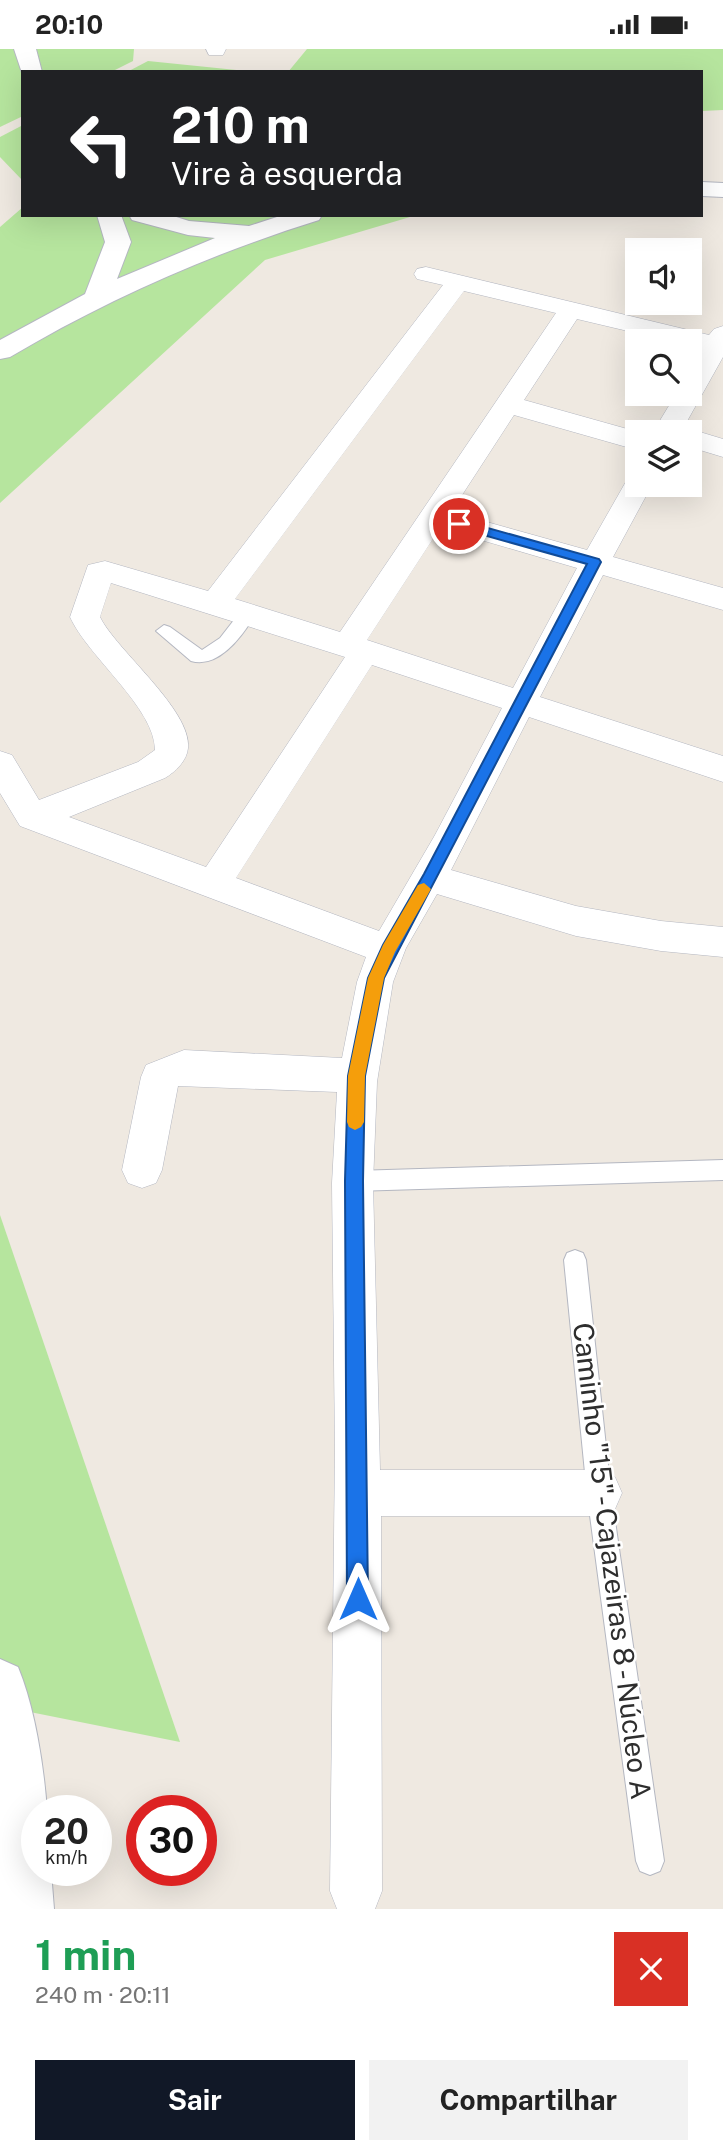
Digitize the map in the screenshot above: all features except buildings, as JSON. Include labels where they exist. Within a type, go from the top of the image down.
[{"type":"main road","points":[[25,49],[30,70]]},
{"type":"main road","points":[[703,189],[723,190]]},
{"type":"main road","points":[[97,296],[118,242],[110,217]]},
{"type":"main road","points":[[148,217],[188,228],[252,233]]},
{"type":"main road","points":[[0,351],[97,296],[252,233],[304,217]]},
{"type":"main road","points":[[0,1685],[19,1789],[26,1909]]},
{"type":"street","points":[[426,274],[570,309],[720,339],[702,370]]},
{"type":"street","points":[[214,605],[458,282]]},
{"type":"street","points":[[214,884],[432,516],[570,309]]},
{"type":"street","points":[[507,404],[625,438]]},
{"type":"street","points":[[702,442],[723,448]]},
{"type":"street","points":[[356,1891],[356,1076],[376,978],[388,950],[430,879],[594,562],[631,497]]},
{"type":"street","points":[[432,516],[723,599]]},
{"type":"street","points":[[32,817],[150,771],[163,764],[173,750],[166,725],[151,702],[91,630],[85,617],[95,579],[99,572],[111,571],[356,648],[723,769]]},
{"type":"street","points":[[0,764],[32,817],[388,950]]},
{"type":"street","points":[[430,879],[576,921],[661,936],[723,942]]},
{"type":"street","points":[[142,1170],[160,1077],[167,1072],[184,1067],[356,1076]]},
{"type":"street","points":[[358,1493],[599,1493]]},
{"type":"lane","points":[[164,631],[197,657],[208,655],[220,649],[247,615]]},
{"type":"lane","points":[[354,1181],[723,1170]]},
{"type":"lane","name":"Caminho \"15\"- Cajazeiras 8 - Núcleo A","points":[[576,1260],[599,1493],[650,1861]]},
{"type":"green space","points":[[0,49],[134,49],[133,61],[115,70],[21,70],[21,117],[0,127]]},
{"type":"green space","points":[[307,49],[723,49],[723,110],[703,111],[703,70],[290,70]]},
{"type":"green space","points":[[148,61],[236,70],[131,70]]},
{"type":"green space","points":[[21,126],[21,179],[0,157],[0,137]]},
{"type":"green space","points":[[21,209],[21,217],[410,217],[265,260],[0,503],[0,227]]},
{"type":"green space","points":[[0,1215],[180,1742],[0,1706]]},
{"type":"slow traffic","points":[[355,1122],[356,1076],[376,978],[388,950],[424,889]]},
{"type":"route","points":[[358,1599],[354,1181],[356,1076],[376,978],[388,950],[430,879],[594,562],[459,524]]}]
